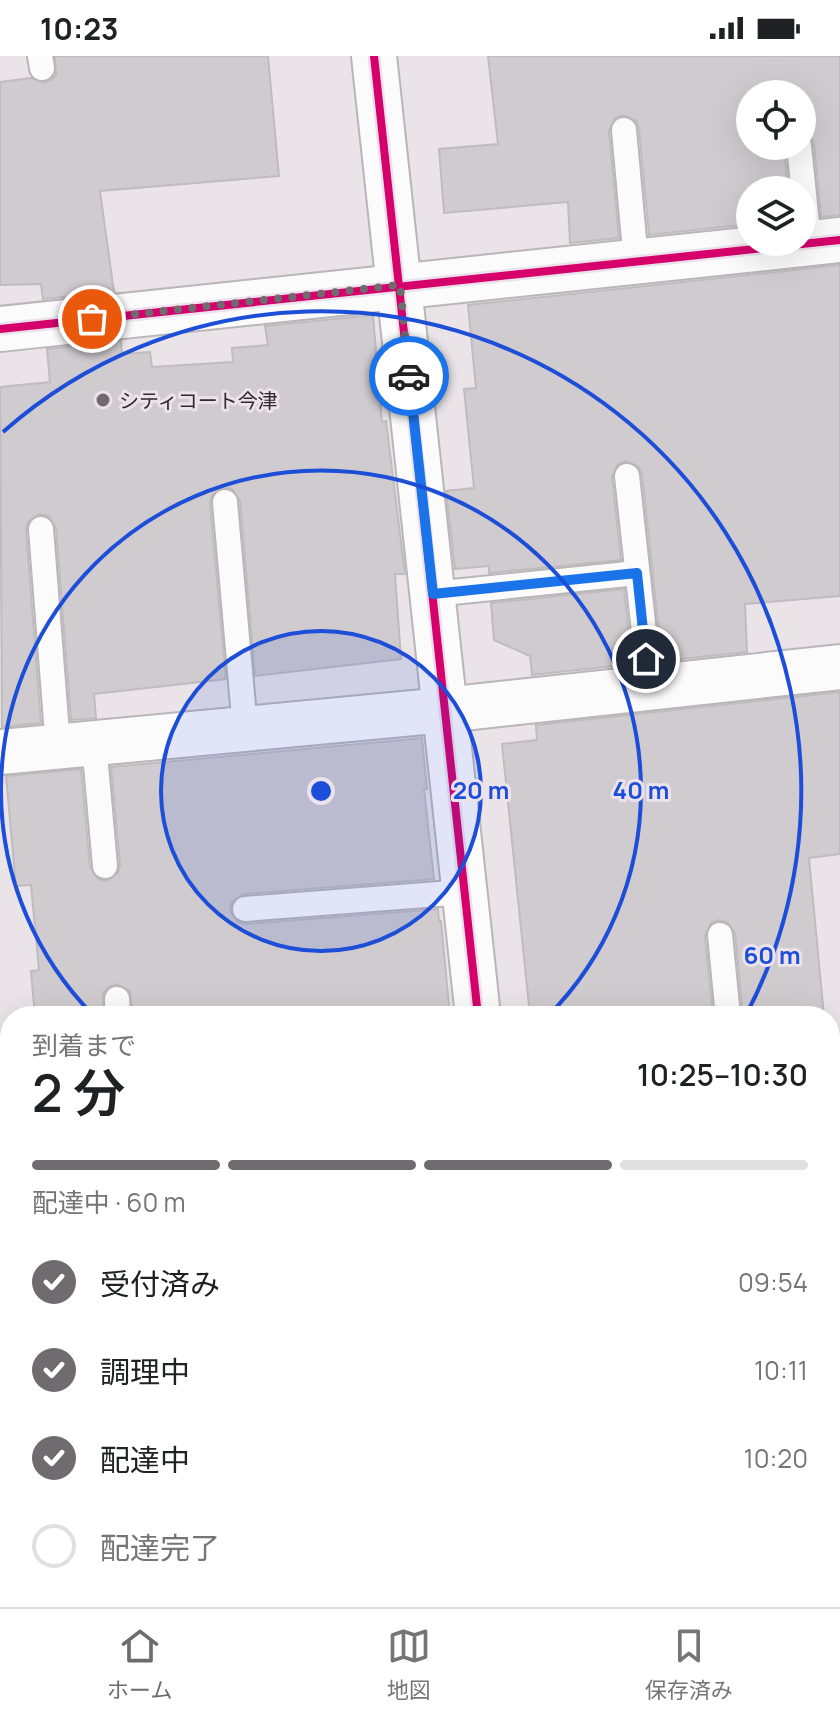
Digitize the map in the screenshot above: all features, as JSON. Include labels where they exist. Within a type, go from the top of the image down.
[{"type":"street","points":[[374,56],[477,1006]]},
{"type":"street","points":[[0,329],[824,242]]},
{"type":"street","points":[[0,752],[445,710],[840,667]]},
{"type":"lane","points":[[624,130],[636,261]]},
{"type":"lane","points":[[803,160],[824,242]]},
{"type":"lane","points":[[627,476],[650,687]]},
{"type":"lane","points":[[225,502],[245,728]]},
{"type":"lane","points":[[41,529],[76,745],[105,866]]},
{"type":"lane","points":[[433,594],[637,573]]},
{"type":"lane","points":[[245,909],[464,892]]},
{"type":"lane","points":[[720,935],[727,1006]]},
{"type":"building","points":[[55,56],[268,56],[279,176],[100,191],[114,292],[43,299],[41,284],[0,285],[0,82],[31,78],[44,83],[51,80],[56,75]]},
{"type":"building","points":[[488,56],[840,56],[840,215],[821,217],[816,160],[816,80],[736,80],[736,160],[785,160],[787,176],[736,176],[736,226],[649,235],[639,129],[636,121],[623,115],[615,118],[609,131],[619,238],[570,243],[568,202],[444,213],[439,149],[498,144]]},
{"type":"building","points":[[840,265],[840,596],[745,604],[747,652],[662,661],[642,474],[639,467],[626,461],[618,464],[612,477],[621,560],[489,573],[489,566],[455,569],[446,491],[474,488],[464,389],[476,388],[468,305]]},
{"type":"building","points":[[373,315],[382,422],[386,421],[405,574],[395,574],[401,659],[255,676],[240,501],[232,489],[223,487],[212,495],[210,503],[226,679],[94,694],[96,718],[71,720],[56,528],[48,516],[39,514],[28,522],[26,530],[41,723],[2,727],[0,387],[50,382],[47,349],[121,341],[122,354],[150,352],[152,367],[233,362],[232,348],[268,345],[265,326]]},
{"type":"building","points":[[624,589],[632,664],[532,675],[530,656],[494,640],[491,603]]},
{"type":"building","points":[[840,692],[840,854],[809,858],[823,1006],[742,1006],[735,933],[727,922],[719,920],[711,923],[705,936],[712,1006],[529,1006],[502,744],[537,740],[536,725]]},
{"type":"building","points":[[422,738],[434,879],[244,894],[232,902],[230,911],[238,922],[246,924],[438,909],[449,1006],[132,1006],[130,991],[117,984],[103,993],[103,1006],[34,1006],[31,971],[39,970],[31,885],[16,886],[6,776],[81,769],[90,867],[98,879],[107,881],[118,873],[120,865],[111,767]]},
{"type":"cycle path","points":[[374,56],[477,1006]]},
{"type":"cycle path","points":[[0,329],[840,240]]},
{"type":"way so far","points":[[92,319],[400,285],[409,376]]},
{"type":"place","name":"シティコート今津","points":[[103,400]]},
{"type":"route","points":[[409,376],[433,594],[637,573],[646,659]]}]
